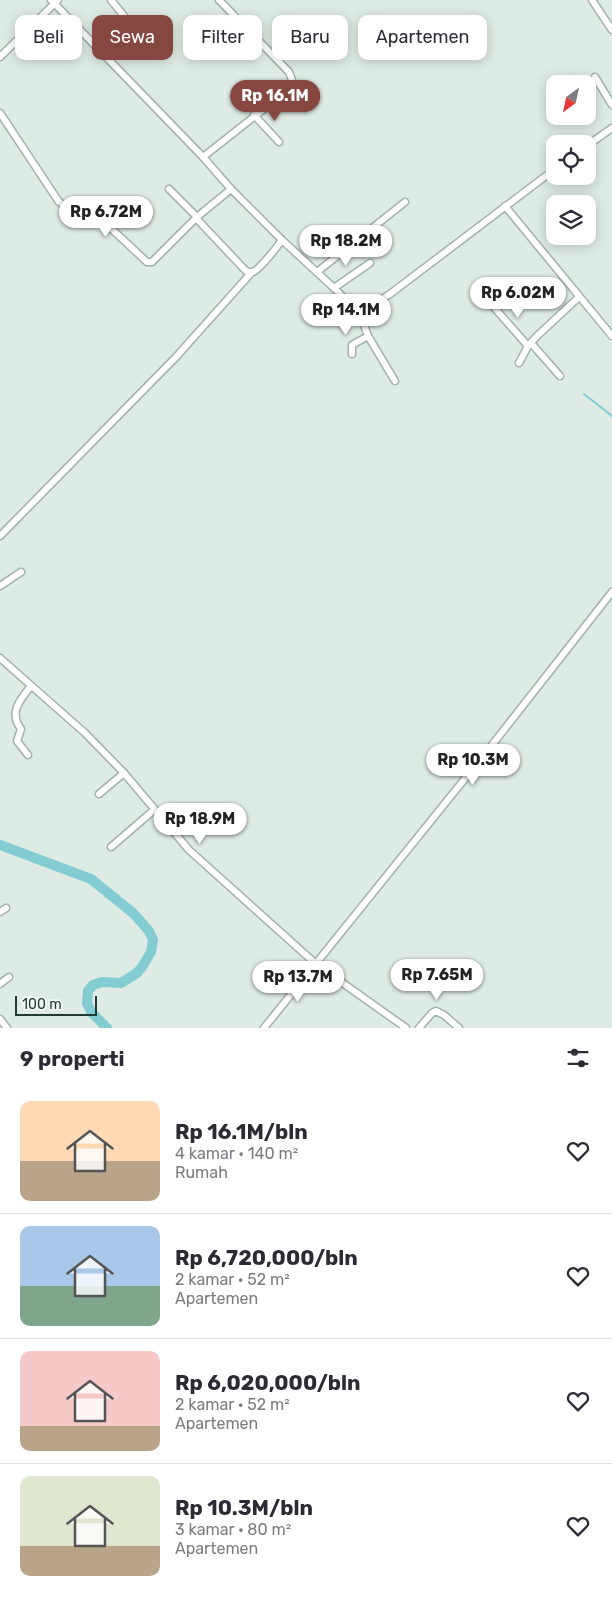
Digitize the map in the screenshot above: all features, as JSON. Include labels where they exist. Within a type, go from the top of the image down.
[{"type":"street","points":[[111,0],[123,15]]},
{"type":"street","points":[[203,157],[274,101],[290,85],[292,80],[263,45],[219,0]]},
{"type":"street","points":[[592,0],[612,30]]},
{"type":"street","points":[[0,57],[55,1],[231,189],[360,314],[368,336],[395,381]]},
{"type":"street","points":[[596,79],[612,105]]},
{"type":"street","points":[[0,113],[59,202],[64,205],[83,204],[87,206],[147,262],[152,262],[196,217],[231,189]]},
{"type":"street","points":[[254,115],[279,142]]},
{"type":"street","points":[[596,140],[612,128]]},
{"type":"street","points":[[360,314],[390,294],[546,176]]},
{"type":"street","points":[[169,189],[245,270],[252,272]]},
{"type":"street","points":[[318,272],[405,202]]},
{"type":"street","points":[[505,206],[612,336]]},
{"type":"street","points":[[0,536],[176,357],[282,240]]},
{"type":"street","points":[[334,288],[370,263]]},
{"type":"street","points":[[519,363],[530,344],[579,298]]},
{"type":"street","points":[[492,305],[560,376]]},
{"type":"street","points":[[352,354],[352,345],[368,336]]},
{"type":"street","points":[[0,586],[21,572]]},
{"type":"street","points":[[264,1028],[492,745],[612,592]]},
{"type":"street","points":[[0,658],[85,733],[124,773],[189,850],[316,964],[406,1028]]},
{"type":"street","points":[[28,756],[17,741],[21,729],[16,719],[16,713],[21,700],[32,686]]},
{"type":"street","points":[[98,794],[124,773]]},
{"type":"street","points":[[112,847],[154,810]]},
{"type":"street","points":[[0,912],[6,908]]},
{"type":"street","points":[[0,984],[9,977]]},
{"type":"street","points":[[419,1028],[436,1011],[444,1015],[459,1028]]},
{"type":"street","points":[[0,1019],[7,1028]]},
{"type":"waterway","points":[[584,394],[612,416]]},
{"type":"waterway","points":[[0,845],[91,879],[133,913],[149,931],[153,940],[151,952],[137,973],[121,983],[102,982],[93,985],[88,991],[87,1003],[91,1012],[107,1028]]}]
